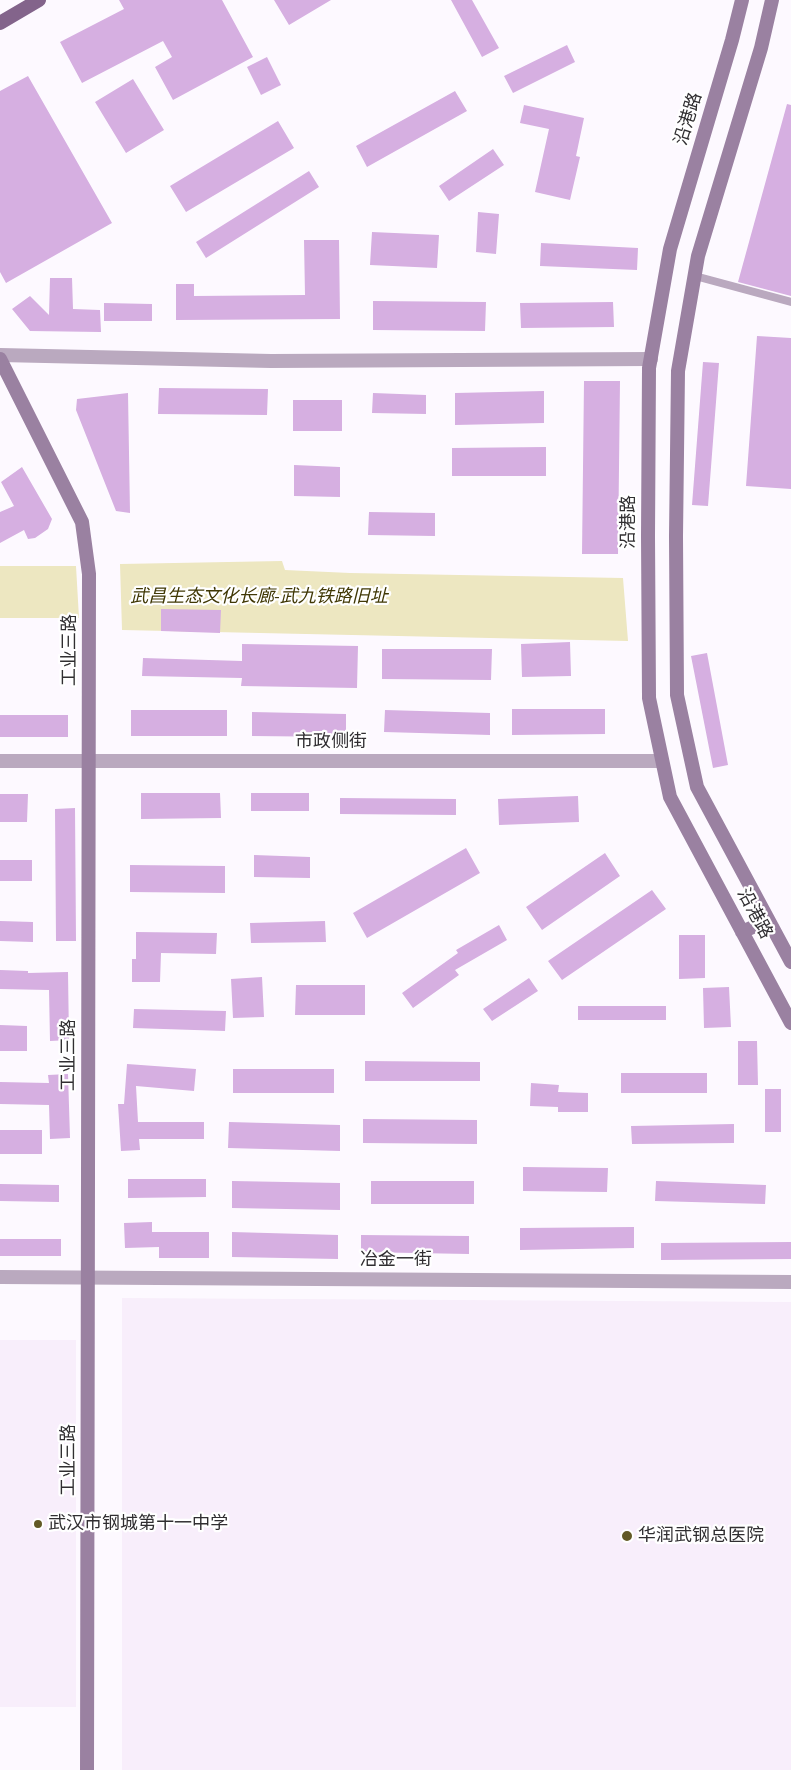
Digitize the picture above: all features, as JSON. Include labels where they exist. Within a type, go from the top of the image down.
[{"type":"main road","points":[[0,23],[40,0]]},
{"type":"main road","name":"沿港路","points":[[742,0],[732,40],[670,249],[650,359],[649,698],[670,797],[791,1023]]},
{"type":"main road","name":"沿港路","points":[[772,0],[760,48],[698,256],[678,371],[676,527],[678,695],[697,787],[791,962]]},
{"type":"main road","name":"工业三路","points":[[0,359],[82,522],[89,574],[87,1770]]},
{"type":"main road","points":[[742,932],[768,920]]},
{"type":"street","points":[[0,355],[271,361],[650,359]]},
{"type":"street","name":"市政侧街","points":[[0,761],[662,761]]},
{"type":"street","name":"冶金一街","points":[[0,1277],[791,1282]]},
{"type":"lane","points":[[695,276],[791,302]]},
{"type":"shaded area","points":[[122,1298],[791,1302],[791,1770],[122,1770]]},
{"type":"shaded area","name":"武汉市钢城第十一中学","points":[[0,1340],[76,1340],[76,1707],[0,1707]]},
{"type":"green space","name":"武昌生态文化长廊-武九铁路旧址","points":[[282,561],[285,570],[623,578],[628,641],[122,630],[120,564]]},
{"type":"green space","name":"武昌生态文化长廊-武九铁路旧址","points":[[0,566],[76,566],[79,618],[0,618]]},
{"type":"building","points":[[119,0],[222,0],[253,57],[173,100],[155,67],[172,57],[163,41],[82,83],[60,42],[124,9]]},
{"type":"building","points":[[274,0],[331,0],[289,25]]},
{"type":"building","points":[[451,0],[472,0],[499,48],[482,57]]},
{"type":"building","points":[[567,45],[575,62],[513,93],[504,76]]},
{"type":"building","points":[[267,57],[281,85],[261,95],[247,67]]},
{"type":"building","points":[[28,76],[112,223],[6,283],[0,272],[0,91]]},
{"type":"building","points":[[133,79],[164,130],[126,153],[95,102]]},
{"type":"building","points":[[455,91],[467,111],[367,167],[356,146]]},
{"type":"building","points":[[787,104],[791,105],[791,296],[738,282]]},
{"type":"building","points":[[524,105],[584,118],[576,156],[580,157],[570,200],[535,192],[549,129],[520,123]]},
{"type":"building","points":[[278,121],[294,148],[186,212],[170,186]]},
{"type":"building","points":[[493,149],[504,165],[449,201],[439,186]]},
{"type":"building","points":[[309,171],[319,187],[206,258],[196,242]]},
{"type":"building","points":[[478,212],[499,214],[496,254],[476,252]]},
{"type":"building","points":[[372,232],[439,235],[437,268],[370,265]]},
{"type":"building","points":[[304,240],[339,240],[340,319],[176,320],[176,284],[194,284],[194,296],[305,295]]},
{"type":"building","points":[[541,243],[638,248],[637,270],[540,266]]},
{"type":"building","points":[[50,278],[72,278],[73,309],[100,310],[101,332],[30,331],[12,309],[30,296],[49,315]]},
{"type":"building","points":[[373,301],[486,302],[485,331],[373,330]]},
{"type":"building","points":[[613,302],[614,327],[521,328],[520,303]]},
{"type":"building","points":[[104,303],[152,304],[152,321],[104,321]]},
{"type":"building","points":[[757,336],[791,338],[791,489],[746,486]]},
{"type":"building","points":[[703,362],[719,363],[708,506],[692,505]]},
{"type":"building","points":[[584,381],[620,381],[618,554],[582,554]]},
{"type":"building","points":[[159,388],[268,389],[267,415],[158,414]]},
{"type":"building","points":[[544,391],[544,423],[455,425],[455,393]]},
{"type":"building","points":[[128,393],[130,513],[116,511],[76,410],[77,399]]},
{"type":"building","points":[[373,393],[426,395],[426,414],[372,413]]},
{"type":"building","points":[[293,400],[342,400],[342,431],[293,431]]},
{"type":"building","points":[[546,447],[546,476],[452,476],[452,448]]},
{"type":"building","points":[[294,465],[340,467],[340,497],[294,496]]},
{"type":"building","points":[[22,467],[52,519],[48,529],[35,538],[28,539],[24,530],[0,543],[0,512],[14,506],[1,482]]},
{"type":"building","points":[[369,512],[435,513],[435,536],[368,535]]},
{"type":"building","points":[[161,609],[221,610],[220,633],[161,631]]},
{"type":"building","points":[[570,642],[571,676],[522,677],[521,644]]},
{"type":"building","points":[[242,644],[358,646],[357,688],[241,686],[242,678],[142,676],[143,658],[242,661]]},
{"type":"building","points":[[382,649],[492,649],[491,680],[382,679]]},
{"type":"building","points":[[707,653],[728,765],[713,768],[691,656]]},
{"type":"building","points":[[512,709],[605,709],[605,734],[512,735]]},
{"type":"building","points":[[131,710],[227,710],[227,736],[131,736]]},
{"type":"building","points":[[385,710],[490,713],[490,735],[384,732]]},
{"type":"building","points":[[252,712],[346,714],[346,737],[252,736]]},
{"type":"building","points":[[0,715],[68,715],[68,737],[0,737]]},
{"type":"building","points":[[141,793],[220,793],[221,818],[141,819]]},
{"type":"building","points":[[251,793],[309,793],[309,811],[251,811]]},
{"type":"building","points":[[0,794],[28,794],[27,822],[0,822]]},
{"type":"building","points":[[578,796],[579,822],[499,825],[498,799]]},
{"type":"building","points":[[340,798],[456,799],[456,815],[340,814]]},
{"type":"building","points":[[75,808],[76,941],[56,941],[55,809]]},
{"type":"building","points":[[466,848],[480,873],[367,938],[353,913]]},
{"type":"building","points":[[605,853],[620,876],[542,930],[526,907]]},
{"type":"building","points":[[254,855],[310,857],[310,878],[254,877]]},
{"type":"building","points":[[0,860],[32,860],[32,881],[0,881]]},
{"type":"building","points":[[130,865],[225,866],[225,893],[130,892]]},
{"type":"building","points":[[652,890],[666,909],[562,980],[548,961]]},
{"type":"building","points":[[0,921],[33,922],[33,942],[0,941]]},
{"type":"building","points":[[325,921],[326,942],[251,943],[250,923]]},
{"type":"building","points":[[499,925],[507,940],[455,970],[459,975],[413,1008],[402,993],[458,953],[456,950]]},
{"type":"building","points":[[136,932],[217,933],[216,954],[161,953],[160,982],[132,982],[132,959],[136,959]]},
{"type":"building","points":[[679,935],[705,935],[705,978],[679,979]]},
{"type":"building","points":[[0,970],[28,971],[28,973],[68,972],[69,1040],[50,1041],[49,990],[0,989]]},
{"type":"building","points":[[262,977],[264,1017],[233,1018],[231,979]]},
{"type":"building","points":[[529,978],[538,991],[492,1021],[483,1009]]},
{"type":"building","points":[[296,985],[365,985],[365,1015],[295,1015]]},
{"type":"building","points":[[729,987],[731,1027],[704,1028],[703,988]]},
{"type":"building","points":[[578,1006],[666,1006],[666,1020],[578,1020]]},
{"type":"building","points":[[134,1009],[226,1011],[225,1031],[133,1028]]},
{"type":"building","points":[[0,1025],[27,1026],[27,1051],[0,1051]]},
{"type":"building","points":[[738,1041],[757,1041],[758,1085],[738,1085]]},
{"type":"building","points":[[365,1061],[480,1062],[480,1081],[365,1081]]},
{"type":"building","points":[[127,1064],[196,1069],[194,1091],[136,1086],[138,1122],[204,1122],[204,1139],[139,1139],[140,1150],[121,1151],[118,1104],[124,1104]]},
{"type":"building","points":[[233,1069],[334,1069],[334,1093],[233,1093]]},
{"type":"building","points":[[621,1073],[707,1073],[707,1093],[621,1093]]},
{"type":"building","points":[[68,1074],[70,1138],[50,1139],[49,1105],[0,1104],[0,1082],[49,1083],[48,1075]]},
{"type":"building","points":[[531,1083],[559,1085],[558,1092],[588,1093],[588,1112],[558,1112],[558,1107],[530,1106]]},
{"type":"building","points":[[765,1089],[781,1089],[781,1132],[765,1132]]},
{"type":"building","points":[[363,1119],[477,1120],[477,1144],[363,1143]]},
{"type":"building","points":[[229,1122],[340,1125],[340,1151],[228,1148]]},
{"type":"building","points":[[734,1124],[734,1143],[632,1144],[631,1126]]},
{"type":"building","points":[[0,1130],[42,1130],[42,1154],[0,1154]]},
{"type":"building","points":[[523,1167],[608,1168],[607,1192],[523,1191]]},
{"type":"building","points":[[128,1179],[206,1179],[206,1197],[128,1198]]},
{"type":"building","points":[[232,1181],[340,1183],[340,1210],[232,1208]]},
{"type":"building","points":[[371,1181],[474,1181],[474,1204],[371,1204]]},
{"type":"building","points":[[656,1181],[766,1185],[765,1204],[655,1201]]},
{"type":"building","points":[[0,1184],[59,1185],[59,1202],[0,1201]]},
{"type":"building","points":[[152,1222],[152,1232],[209,1232],[209,1258],[159,1258],[159,1247],[125,1248],[124,1223]]},
{"type":"building","points":[[634,1227],[634,1248],[520,1250],[520,1228]]},
{"type":"building","points":[[232,1232],[338,1235],[338,1259],[232,1257]]},
{"type":"building","points":[[361,1235],[469,1236],[469,1254],[361,1252]]},
{"type":"building","points":[[0,1239],[61,1239],[61,1256],[0,1256]]},
{"type":"building","points":[[791,1242],[791,1259],[661,1260],[661,1243]]},
{"type":"place","name":"武汉市钢城第十一中学","points":[[38,1524]]},
{"type":"place","name":"华润武钢总医院","points":[[627,1536]]}]
